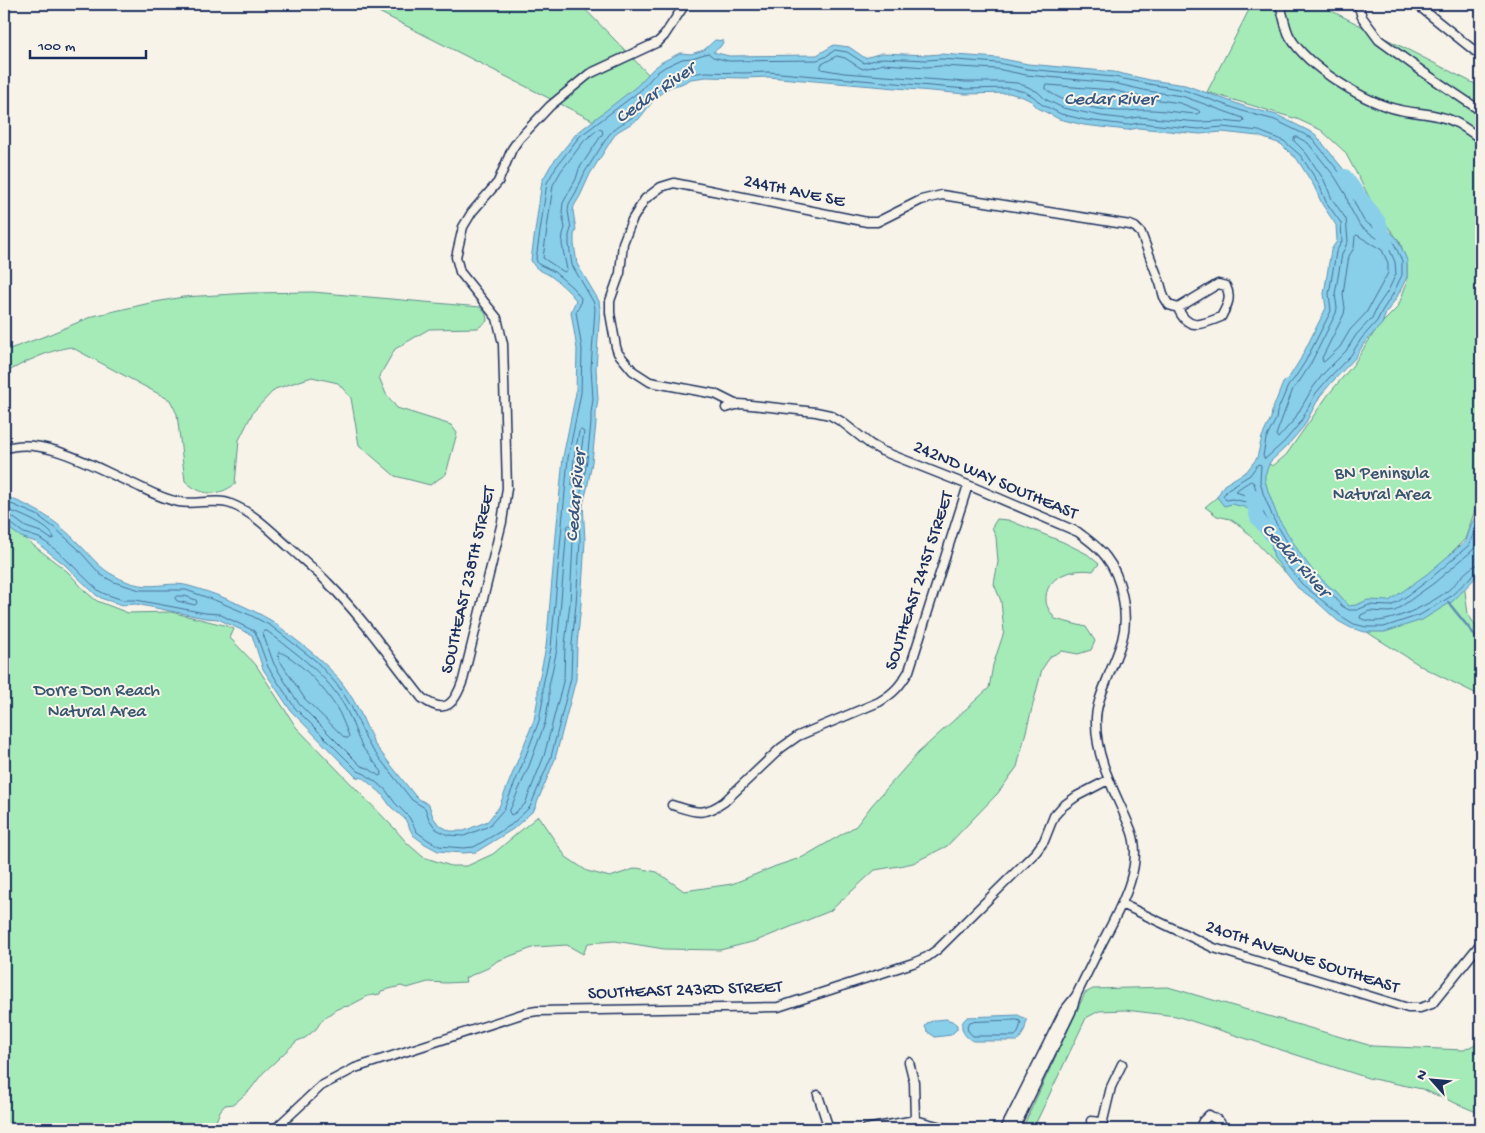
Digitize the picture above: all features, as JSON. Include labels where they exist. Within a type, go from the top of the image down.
[{"type":"street","name":"SOUTHEAST 238TH STREET","points":[[4,449],[22,445],[47,448],[177,502],[225,502],[240,508],[265,525],[328,583],[368,628],[422,698],[431,705],[448,704],[458,695],[463,680],[502,522],[507,488],[503,344],[497,318],[460,272],[456,257],[463,227],[472,212],[498,182],[512,149],[519,139],[550,106],[589,74],[658,42],[668,31],[685,4]]},
{"type":"street","points":[[1280,4],[1290,36],[1310,60],[1345,86],[1374,102],[1399,110],[1443,117],[1466,128],[1481,139]]},
{"type":"street","points":[[1358,4],[1362,17],[1379,40],[1481,111]]},
{"type":"street","points":[[1417,5],[1481,56]]},
{"type":"street","name":"244TH AVE SE","points":[[737,405],[715,394],[650,382],[633,371],[618,353],[610,313],[610,301],[620,273],[623,243],[632,220],[645,199],[661,187],[674,183],[867,222],[877,222],[921,200],[942,195],[1130,225],[1141,233],[1164,297],[1169,305],[1178,308],[1218,284],[1226,286],[1229,293],[1229,300],[1221,317],[1212,321],[1194,324],[1186,322],[1178,308]]},
{"type":"street","name":"242ND WAY SOUTHEAST","points":[[726,408],[751,404],[830,415],[870,444],[882,450],[1078,532],[1093,543],[1107,558],[1116,575],[1121,592],[1125,622],[1122,640],[1098,706],[1096,740],[1108,780],[1132,832],[1134,842],[1133,870],[1122,904]]},
{"type":"street","name":"SOUTHEAST 241ST STREET","points":[[672,805],[696,813],[714,809],[724,802],[781,748],[798,736],[892,695],[908,671],[968,485]]},
{"type":"street","name":"SOUTHEAST 243RD STREET","points":[[275,1129],[321,1086],[354,1068],[525,1013],[537,1010],[778,1007],[913,963],[927,957],[938,949],[1025,864],[1044,841],[1054,816],[1063,806],[1076,796],[1108,780]]},
{"type":"street","points":[[1014,1129],[1071,1012],[1076,996],[1122,904]]},
{"type":"street","name":"240TH AVENUE SOUTHEAST","points":[[1122,904],[1214,948],[1408,1008],[1420,1008],[1432,1004],[1481,943]]},
{"type":"street","points":[[1005,1129],[1064,1011],[1076,996]]},
{"type":"street","points":[[909,1062],[914,1082],[915,1120]]},
{"type":"street","points":[[1091,1120],[1101,1126],[1111,1087],[1122,1064]]},
{"type":"street","points":[[818,1095],[829,1129]]},
{"type":"street","points":[[1199,1129],[1203,1120],[1209,1115],[1219,1121],[1225,1129]]},
{"type":"street","points":[[866,1129],[915,1120],[948,1129]]},
{"type":"green space","points":[[369,4],[580,4],[649,75],[639,86],[594,121],[367,6]]},
{"type":"green space","name":"BN Peninsula Natural Area","points":[[1252,4],[1318,4],[1481,87],[1481,493],[1465,539],[1449,555],[1461,561],[1468,614],[1477,628],[1481,629],[1481,696],[1426,669],[1373,636],[1307,590],[1274,563],[1242,527],[1230,519],[1217,516],[1205,507],[1262,460],[1273,466],[1286,455],[1328,395],[1353,365],[1377,328],[1398,307],[1407,282],[1407,265],[1400,242],[1378,214],[1345,152],[1321,130],[1297,119],[1207,92]]},
{"type":"green space","points":[[313,292],[480,307],[486,314],[487,321],[478,328],[429,329],[395,349],[379,377],[386,394],[397,408],[451,425],[457,433],[446,474],[430,485],[395,476],[359,445],[351,398],[338,383],[312,377],[275,389],[253,412],[239,440],[235,484],[222,491],[210,493],[197,490],[185,481],[177,414],[170,400],[71,347],[36,357],[4,374],[4,351],[93,316],[183,297]]},
{"type":"green space","name":"Dorre Don Reach Natural Area","points":[[997,519],[1008,520],[1063,542],[1087,554],[1099,564],[1093,571],[1077,571],[1055,580],[1047,592],[1046,601],[1055,619],[1086,627],[1095,641],[1091,650],[1078,654],[1062,651],[1051,656],[1042,669],[1017,767],[998,793],[947,846],[913,863],[875,870],[830,911],[756,941],[720,950],[664,949],[615,941],[588,943],[583,954],[567,945],[535,947],[497,961],[488,968],[465,978],[466,982],[428,982],[407,988],[401,986],[381,991],[380,994],[368,996],[349,1006],[335,1010],[322,1020],[316,1029],[305,1038],[297,1041],[262,1074],[250,1090],[234,1104],[225,1105],[220,1111],[213,1129],[4,1129],[4,526],[11,528],[68,572],[97,601],[128,613],[171,612],[234,629],[230,638],[256,665],[296,727],[407,843],[423,857],[451,866],[467,866],[493,854],[538,816],[566,857],[587,871],[610,877],[637,868],[657,872],[684,891],[732,884],[803,857],[856,826],[918,753],[989,688],[993,665],[1004,632],[1001,601],[994,584],[998,562],[996,537],[992,527]]},
{"type":"green space","points":[[1168,987],[1372,1046],[1464,1050],[1481,1041],[1481,1114],[1422,1089],[1368,1078],[1176,1016],[1125,1010],[1099,1011],[1086,1018],[1033,1129],[1022,1129],[1085,993],[1093,989]]},
{"type":"water","name":"Cedar River","points":[[715,40],[724,41],[713,52],[729,56],[817,55],[834,45],[849,47],[865,58],[882,53],[941,54],[998,58],[1028,64],[1114,72],[1185,85],[1246,107],[1277,115],[1315,134],[1344,170],[1357,191],[1368,218],[1397,238],[1407,260],[1407,277],[1386,313],[1382,324],[1365,342],[1355,358],[1320,396],[1304,426],[1270,462],[1265,480],[1278,518],[1313,571],[1336,591],[1349,606],[1368,600],[1389,601],[1427,574],[1466,541],[1471,525],[1481,505],[1481,572],[1453,601],[1422,620],[1385,632],[1365,632],[1351,628],[1338,621],[1315,600],[1298,588],[1274,558],[1269,535],[1260,515],[1244,507],[1232,504],[1224,506],[1217,497],[1224,485],[1247,471],[1257,458],[1262,437],[1271,418],[1283,383],[1300,360],[1326,308],[1324,294],[1331,250],[1337,241],[1336,225],[1297,159],[1281,144],[1258,136],[1222,132],[1200,134],[1138,128],[1127,130],[1084,125],[1059,119],[1038,108],[1031,101],[1009,93],[966,94],[768,77],[706,77],[691,79],[670,87],[656,97],[639,119],[617,132],[590,174],[574,206],[576,230],[574,244],[577,264],[599,301],[600,309],[596,368],[598,399],[596,423],[592,462],[583,504],[585,541],[576,679],[555,759],[534,810],[513,829],[476,852],[438,851],[413,835],[405,819],[391,807],[381,793],[363,778],[356,777],[291,711],[263,669],[252,635],[218,619],[136,604],[123,605],[103,599],[36,542],[21,537],[4,525],[4,496],[26,505],[53,521],[70,535],[100,566],[121,579],[146,586],[177,584],[189,586],[232,601],[272,621],[313,653],[336,676],[357,707],[372,741],[416,797],[429,805],[433,817],[439,825],[450,831],[464,831],[488,821],[499,807],[534,720],[538,685],[546,647],[563,457],[576,393],[577,349],[571,312],[576,300],[549,275],[535,267],[531,260],[542,181],[551,165],[576,134],[637,86],[653,69],[680,53],[691,54],[704,50]]},
{"type":"water","points":[[1018,1015],[1026,1019],[1026,1022],[1022,1036],[1018,1041],[973,1041],[966,1036],[962,1029],[963,1023],[968,1017]]},
{"type":"water","points":[[946,1019],[957,1025],[957,1029],[951,1035],[935,1037],[925,1027],[927,1023]]},
{"type":"waterway","name":"Cedar River","points":[[1345,176],[1379,222],[1387,244]]},
{"type":"waterway","name":"Cedar River","points":[[1252,495],[1257,518],[1278,543]]},
{"type":"waterway","points":[[1448,602],[1477,638],[1481,640]]}]
